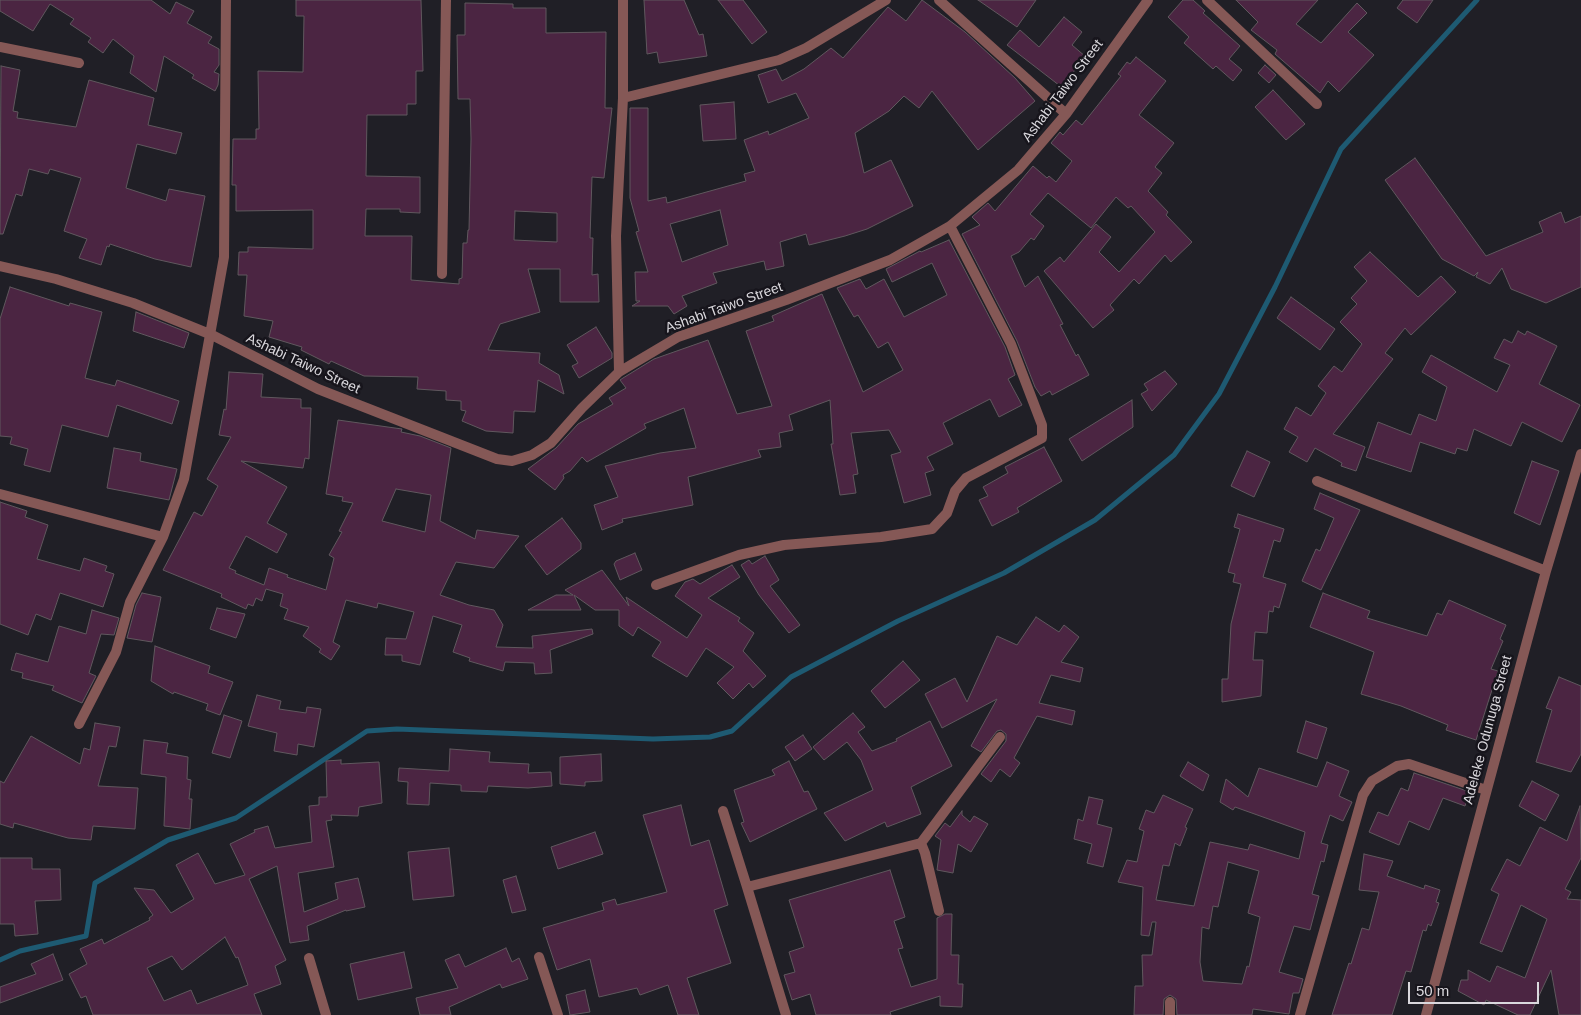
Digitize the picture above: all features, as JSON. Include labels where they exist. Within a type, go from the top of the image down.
[{"type":"street","points":[[79,724],[116,652],[130,602],[163,537],[184,479],[212,335],[224,258],[226,0]]},
{"type":"street","points":[[442,274],[446,0]]},
{"type":"street","points":[[619,372],[616,236],[623,98],[623,0]]},
{"type":"street","points":[[623,98],[779,60],[806,48],[886,0]]},
{"type":"street","points":[[939,0],[1066,114]]},
{"type":"street","name":"Ashabi Taiwo Street","points":[[0,266],[56,279],[133,303],[212,335],[318,389],[497,459],[512,461],[532,455],[551,443],[582,408],[619,372],[678,337],[786,300],[890,260],[950,226],[1018,170],[1066,114],[1148,0]]},
{"type":"street","points":[[1207,0],[1317,104]]},
{"type":"street","points":[[0,47],[79,63]]},
{"type":"street","points":[[656,585],[739,555],[784,545],[881,537],[932,529],[947,513],[956,491],[966,478],[1042,438],[1044,431],[1011,344],[950,226]]},
{"type":"street","name":"Adeleke Odunuga Street","points":[[1426,1015],[1546,571],[1581,454]]},
{"type":"street","points":[[1317,481],[1546,571]]},
{"type":"street","points":[[0,494],[163,537]]},
{"type":"street","points":[[747,887],[921,843],[1000,737]]},
{"type":"street","points":[[1300,1015],[1363,795],[1372,781],[1397,766],[1409,764],[1486,790]]},
{"type":"street","points":[[723,811],[786,1015]]},
{"type":"street","points":[[921,843],[925,852],[939,911]]},
{"type":"street","points":[[538,957],[558,1015]]},
{"type":"street","points":[[309,958],[326,1015]]},
{"type":"street","points":[[1170,1002],[1170,1015]]},
{"type":"building","points":[[0,0],[151,0],[170,14],[176,2],[194,11],[187,23],[212,37],[208,43],[219,49],[219,65],[214,72],[219,74],[218,85],[215,91],[192,78],[194,75],[164,56],[156,92],[130,73],[134,56],[113,39],[103,53],[88,42],[91,38],[70,24],[74,19],[50,4],[33,31],[0,11]]},
{"type":"building","points":[[296,0],[421,0],[423,71],[416,71],[416,104],[407,104],[407,115],[367,115],[366,176],[420,177],[420,213],[400,212],[400,209],[366,209],[365,236],[412,236],[411,280],[459,284],[459,279],[462,278],[463,243],[467,243],[469,230],[471,139],[470,99],[458,99],[457,35],[465,35],[465,3],[513,4],[513,8],[546,8],[546,33],[606,32],[605,108],[612,108],[604,178],[592,177],[590,238],[593,238],[592,275],[598,274],[599,302],[560,302],[560,269],[528,269],[540,312],[500,324],[488,350],[540,353],[539,363],[559,375],[564,394],[538,380],[535,412],[514,411],[513,433],[486,431],[462,421],[466,411],[461,410],[461,401],[446,400],[446,391],[417,389],[418,377],[364,376],[331,361],[329,364],[301,350],[302,347],[269,337],[273,321],[244,316],[247,275],[238,275],[239,252],[248,252],[248,247],[313,249],[313,210],[236,211],[236,185],[232,185],[233,139],[256,139],[256,129],[259,129],[258,71],[303,72],[304,16],[296,16]],"holes":[[[515,211],[557,213],[557,242],[514,240]]]},
{"type":"building","points":[[644,0],[684,0],[699,35],[703,34],[707,56],[659,63],[657,52],[647,54]]},
{"type":"building","points":[[718,0],[743,0],[767,32],[752,44]]},
{"type":"building","points":[[922,0],[965,32],[1015,78],[1035,101],[978,150],[932,91],[919,108],[904,96],[889,111],[855,133],[864,173],[891,160],[913,206],[867,229],[845,236],[809,245],[806,234],[780,242],[784,266],[766,270],[764,261],[713,273],[717,283],[682,296],[687,306],[674,314],[668,306],[632,306],[640,301],[636,301],[635,272],[648,272],[636,232],[639,231],[630,198],[630,108],[648,108],[648,201],[666,197],[667,203],[746,181],[744,174],[755,171],[744,140],[768,131],[769,135],[809,118],[796,93],[768,103],[758,75],[776,69],[782,81],[804,69],[831,48],[843,58],[888,7],[906,21]],"holes":[[[720,210],[728,245],[682,262],[670,224]]]},
{"type":"building","points":[[978,0],[1036,0],[1017,27]]},
{"type":"building","points":[[1183,0],[1193,0],[1205,11],[1203,13],[1240,46],[1229,59],[1242,70],[1233,81],[1216,66],[1213,69],[1184,43],[1189,37],[1168,17]]},
{"type":"building","points":[[1236,0],[1318,0],[1296,24],[1321,43],[1357,3],[1367,13],[1348,32],[1374,55],[1339,92],[1328,81],[1320,93],[1275,54],[1277,50],[1251,30],[1258,22]]},
{"type":"building","points":[[1403,0],[1433,0],[1417,23],[1397,8]]},
{"type":"building","points":[[1064,17],[1082,32],[1072,45],[1086,57],[1070,76],[1072,78],[1064,89],[1007,45],[1020,30],[1039,47]]},
{"type":"building","points":[[1136,57],[1166,81],[1139,115],[1174,143],[1155,167],[1162,173],[1148,191],[1168,212],[1166,215],[1192,242],[1171,262],[1165,255],[1139,284],[1134,279],[1110,305],[1114,310],[1093,328],[1044,271],[1060,257],[1064,262],[1096,224],[1111,237],[1099,252],[1119,272],[1155,232],[1131,206],[1128,208],[1116,197],[1091,228],[1048,193],[1030,214],[1044,226],[1034,240],[1031,238],[1019,252],[1011,256],[1025,287],[1038,276],[1063,324],[1060,325],[1076,356],[1078,354],[1089,375],[1052,395],[1050,391],[1041,396],[1035,387],[1017,341],[962,234],[980,225],[972,217],[988,203],[995,211],[1033,166],[1047,178],[1049,176],[1056,182],[1072,161],[1051,143],[1060,132],[1063,135],[1076,120],[1082,125],[1121,76],[1118,74],[1127,62],[1130,64]]},
{"type":"building","points":[[1265,65],[1276,75],[1269,83],[1258,73]]},
{"type":"building","points":[[1,66],[20,70],[13,111],[18,112],[17,118],[76,127],[89,80],[154,98],[148,125],[182,133],[176,154],[137,144],[126,188],[166,201],[169,189],[205,196],[191,267],[155,259],[110,244],[109,247],[107,246],[101,265],[79,258],[87,239],[64,231],[81,178],[50,169],[48,174],[29,169],[22,196],[16,194],[3,234],[0,234]]},
{"type":"building","points":[[1273,90],[1305,124],[1286,140],[1255,107]]},
{"type":"building","points":[[734,102],[736,139],[703,141],[700,105]]},
{"type":"building","points":[[1415,158],[1486,256],[1543,232],[1539,222],[1561,212],[1565,223],[1581,216],[1581,287],[1546,303],[1511,289],[1502,268],[1490,284],[1476,277],[1478,272],[1474,276],[1442,259],[1385,180]]},
{"type":"building","points":[[949,240],[1005,347],[1015,375],[1008,379],[1022,405],[999,417],[990,399],[943,423],[953,444],[927,457],[934,470],[925,473],[931,495],[904,503],[891,455],[901,452],[889,430],[851,433],[858,474],[853,475],[856,493],[840,495],[831,444],[833,444],[830,400],[789,415],[793,430],[779,433],[781,447],[758,450],[761,457],[688,477],[693,505],[622,519],[623,522],[602,530],[594,505],[618,497],[605,466],[660,453],[696,448],[684,408],[644,424],[646,428],[587,462],[582,457],[570,471],[563,475],[564,478],[555,490],[528,469],[556,448],[578,424],[613,404],[609,398],[626,388],[620,380],[654,359],[708,340],[737,414],[772,406],[746,331],[774,321],[772,316],[822,294],[863,392],[903,370],[888,342],[878,348],[858,315],[854,317],[837,288],[860,279],[866,289],[884,279],[904,317],[947,295],[932,263],[892,282],[886,269],[920,251]]},
{"type":"building","points":[[1370,252],[1418,297],[1441,276],[1456,292],[1411,335],[1405,328],[1385,353],[1393,359],[1333,434],[1365,447],[1356,471],[1341,466],[1342,463],[1315,448],[1307,462],[1289,452],[1298,437],[1284,429],[1296,407],[1311,416],[1326,393],[1318,386],[1334,366],[1342,372],[1362,344],[1340,322],[1357,304],[1351,298],[1367,281],[1354,267]]},
{"type":"building","points":[[10,287],[69,306],[70,303],[102,312],[85,378],[115,386],[117,380],[179,401],[172,424],[117,405],[108,437],[62,425],[50,472],[24,465],[28,449],[10,444],[12,437],[0,436],[0,319]]},
{"type":"building","points":[[1291,297],[1335,329],[1320,350],[1277,318]]},
{"type":"building","points":[[136,312],[189,333],[184,348],[133,331]]},
{"type":"building","points":[[596,327],[612,353],[612,358],[579,378],[572,366],[578,363],[567,345]]},
{"type":"building","points":[[1518,331],[1525,335],[1527,331],[1557,346],[1539,384],[1580,405],[1562,442],[1522,422],[1511,446],[1474,429],[1467,451],[1457,448],[1455,454],[1420,442],[1411,472],[1366,457],[1378,422],[1411,435],[1419,414],[1436,421],[1447,387],[1422,372],[1431,355],[1497,392],[1510,365],[1494,358],[1504,339],[1512,343]]},
{"type":"building","points":[[1165,371],[1177,384],[1152,411],[1141,394],[1148,390],[1144,384]]},
{"type":"building","points":[[229,372],[263,374],[261,397],[301,399],[301,408],[311,408],[309,459],[305,458],[303,468],[241,461],[287,487],[267,523],[287,534],[277,553],[246,536],[229,568],[236,571],[235,573],[264,585],[269,568],[288,575],[287,577],[326,590],[334,558],[329,555],[342,532],[339,531],[353,503],[342,501],[343,497],[326,494],[338,420],[402,429],[401,432],[420,436],[451,448],[440,521],[475,539],[477,530],[519,536],[494,568],[456,562],[440,595],[469,605],[494,610],[503,625],[496,647],[533,648],[532,636],[592,629],[593,634],[550,650],[552,673],[535,674],[534,663],[505,662],[503,671],[469,661],[470,658],[453,652],[462,625],[433,616],[420,665],[402,661],[402,655],[385,655],[386,638],[406,639],[414,612],[378,603],[377,608],[346,600],[333,642],[340,646],[331,660],[319,652],[321,649],[303,636],[309,627],[284,619],[288,609],[280,606],[283,594],[266,589],[262,601],[256,598],[253,606],[248,604],[246,609],[221,597],[222,594],[163,570],[194,512],[202,516],[218,486],[207,479],[231,437],[219,435],[224,409],[226,410]],"holes":[[[396,489],[431,495],[425,532],[382,521]]]},
{"type":"building","points":[[1132,400],[1133,427],[1082,461],[1069,439]]},
{"type":"building","points":[[1044,447],[1062,481],[1017,508],[1019,512],[992,526],[979,500],[988,496],[983,487],[1008,473],[1005,467]]},
{"type":"building","points":[[114,448],[141,453],[140,461],[177,469],[169,500],[107,488]]},
{"type":"building","points":[[1247,451],[1270,462],[1254,497],[1231,486]]},
{"type":"building","points":[[1532,461],[1559,471],[1540,525],[1514,513]]},
{"type":"building","points":[[1320,493],[1360,510],[1321,590],[1302,581],[1316,549],[1320,551],[1334,518],[1314,509]]},
{"type":"building","points":[[0,502],[27,511],[25,517],[48,525],[37,559],[80,571],[84,558],[107,566],[105,571],[114,574],[103,607],[60,593],[51,620],[36,614],[28,635],[0,624]]},
{"type":"building","points":[[1238,514],[1284,529],[1280,542],[1274,540],[1263,577],[1286,584],[1279,608],[1274,606],[1273,612],[1269,611],[1267,633],[1255,632],[1253,660],[1263,660],[1261,696],[1222,702],[1222,679],[1228,679],[1231,624],[1241,584],[1233,582],[1235,574],[1228,572],[1240,529],[1234,527]]},
{"type":"building","points":[[562,518],[581,543],[581,549],[547,575],[525,546]]},
{"type":"building","points":[[635,553],[642,570],[620,580],[614,564],[616,561]]},
{"type":"building","points":[[765,556],[779,580],[770,586],[800,625],[789,633],[759,595],[741,565],[749,560],[752,564]]},
{"type":"building","points":[[732,565],[740,577],[708,598],[740,618],[738,621],[754,633],[743,651],[766,676],[753,688],[749,683],[733,699],[717,683],[734,667],[706,648],[687,677],[652,656],[661,642],[638,627],[633,636],[619,626],[619,610],[595,610],[574,595],[581,610],[528,610],[556,595],[573,595],[565,590],[602,570],[629,606],[626,597],[687,638],[702,615],[675,596],[685,582],[693,579],[700,584]]},
{"type":"building","points":[[142,593],[161,597],[152,642],[127,638],[136,605]]},
{"type":"building","points":[[1323,593],[1370,611],[1367,618],[1427,636],[1437,613],[1442,615],[1449,600],[1506,625],[1500,639],[1503,641],[1491,669],[1498,671],[1476,740],[1446,730],[1448,725],[1401,706],[1361,694],[1374,652],[1310,627]]},
{"type":"building","points":[[217,608],[245,614],[236,638],[210,629]]},
{"type":"building","points":[[92,610],[119,618],[114,635],[101,634],[89,673],[96,676],[82,703],[52,690],[54,686],[22,678],[23,673],[11,670],[16,653],[48,662],[59,626],[86,634]]},
{"type":"building","points":[[1036,617],[1059,632],[1064,625],[1079,637],[1061,662],[1083,668],[1080,682],[1051,675],[1039,703],[1075,711],[1072,725],[1037,716],[1014,758],[1020,763],[1010,777],[1000,769],[991,782],[981,774],[1006,741],[1006,734],[1001,730],[997,731],[981,752],[971,746],[997,699],[942,728],[925,694],[955,678],[967,702],[997,636],[1017,645]]},
{"type":"building","points":[[155,646],[210,666],[208,673],[233,682],[220,715],[206,710],[208,704],[174,692],[173,694],[151,681]]},
{"type":"building","points":[[903,661],[920,680],[885,708],[871,691]]},
{"type":"building","points":[[1559,677],[1581,686],[1581,754],[1571,772],[1536,762],[1552,710],[1546,708]]},
{"type":"building","points":[[257,695],[281,701],[279,709],[306,713],[307,707],[321,709],[314,747],[298,744],[297,755],[274,751],[277,733],[248,726]]},
{"type":"building","points":[[853,713],[865,727],[858,732],[872,751],[897,741],[896,739],[930,721],[952,766],[911,787],[921,814],[887,827],[885,822],[845,841],[824,813],[873,790],[861,760],[847,742],[824,760],[813,747]]},
{"type":"building","points":[[224,715],[242,721],[230,758],[212,753]]},
{"type":"building","points":[[1306,721],[1327,728],[1317,759],[1297,752]]},
{"type":"building","points":[[95,723],[120,727],[116,747],[109,746],[98,786],[138,788],[135,829],[93,826],[91,840],[68,838],[14,823],[13,828],[0,824],[0,781],[4,783],[31,736],[80,764],[84,748],[90,750]]},
{"type":"building","points":[[803,735],[812,749],[795,761],[785,747]]},
{"type":"building","points":[[144,740],[168,743],[166,753],[188,757],[187,779],[191,780],[189,799],[192,799],[190,829],[164,826],[166,777],[141,774]]},
{"type":"building","points":[[450,749],[490,752],[489,762],[529,764],[528,773],[551,772],[552,786],[528,788],[488,786],[487,792],[461,791],[461,785],[430,783],[429,805],[407,804],[408,782],[398,781],[399,768],[449,771]]},
{"type":"building","points":[[601,754],[602,781],[585,782],[585,786],[560,784],[560,757]]},
{"type":"building","points":[[341,760],[341,764],[379,762],[382,803],[359,807],[358,816],[331,815],[332,820],[326,821],[334,867],[298,873],[304,912],[338,899],[335,883],[358,878],[365,907],[346,910],[307,926],[309,940],[290,943],[277,866],[249,879],[286,960],[275,966],[281,984],[254,994],[262,1015],[93,1015],[86,996],[81,998],[69,974],[87,964],[80,949],[102,939],[104,944],[150,920],[149,918],[153,915],[134,888],[154,890],[171,913],[194,899],[176,865],[198,853],[215,884],[245,875],[230,844],[255,832],[254,830],[268,826],[275,848],[312,842],[309,806],[319,805],[319,797],[327,797],[326,761]],"holes":[[[225,937],[236,958],[238,957],[248,985],[197,1004],[191,990],[164,1001],[147,968],[172,956],[182,970]]]},
{"type":"building","points":[[789,761],[804,792],[808,791],[817,809],[750,842],[741,823],[744,822],[734,790],[775,775],[772,770]]},
{"type":"building","points":[[1188,762],[1209,775],[1203,791],[1180,776]]},
{"type":"building","points":[[1327,762],[1349,771],[1339,796],[1352,802],[1343,821],[1330,815],[1321,843],[1328,845],[1324,862],[1321,861],[1312,894],[1319,896],[1310,930],[1294,926],[1279,972],[1303,979],[1299,993],[1293,993],[1289,1014],[1253,1009],[1252,1015],[1177,1015],[1176,999],[1170,995],[1164,999],[1163,1015],[1134,1015],[1135,986],[1143,986],[1142,955],[1152,955],[1156,922],[1152,922],[1149,936],[1141,935],[1143,887],[1118,882],[1127,860],[1137,862],[1144,831],[1139,829],[1146,810],[1154,813],[1163,795],[1193,809],[1185,827],[1187,828],[1180,846],[1175,843],[1169,866],[1163,865],[1156,900],[1194,906],[1210,842],[1248,850],[1250,844],[1299,859],[1305,832],[1235,807],[1233,810],[1220,802],[1226,779],[1248,797],[1259,768],[1317,787]],"holes":[[[1228,862],[1259,871],[1248,913],[1260,917],[1249,967],[1247,966],[1242,984],[1203,981],[1200,962],[1202,927],[1209,929],[1213,906],[1218,907]]]},
{"type":"building","points":[[1414,773],[1470,792],[1465,806],[1443,798],[1429,830],[1409,821],[1399,845],[1369,832],[1378,812],[1388,816],[1401,788],[1408,791]]},
{"type":"building","points":[[1532,781],[1559,795],[1545,821],[1519,806]]},
{"type":"building","points":[[1089,797],[1103,800],[1097,824],[1112,828],[1103,867],[1087,863],[1092,844],[1074,839],[1078,819],[1083,821]]},
{"type":"building","points":[[681,805],[691,846],[709,840],[728,905],[714,910],[731,963],[687,978],[699,1015],[678,1015],[668,985],[640,995],[637,988],[599,997],[590,959],[557,970],[543,928],[604,910],[602,903],[615,899],[617,905],[667,892],[643,815]]},
{"type":"building","points":[[1580,806],[1581,858],[1565,889],[1571,892],[1567,899],[1581,900],[1581,1015],[1559,1015],[1551,970],[1530,1015],[1518,1015],[1486,1000],[1484,1005],[1458,991],[1461,980],[1468,980],[1468,970],[1490,982],[1497,966],[1525,978],[1547,919],[1521,905],[1502,952],[1480,943],[1499,894],[1491,890],[1507,859],[1520,866],[1540,827],[1567,841]]},
{"type":"building","points":[[962,811],[962,815],[970,822],[974,816],[988,824],[971,852],[958,844],[953,873],[937,870],[941,840],[935,836],[945,823],[950,827]]},
{"type":"building","points":[[595,832],[603,854],[558,869],[551,847]]},
{"type":"building","points":[[449,848],[454,896],[413,900],[408,852]]},
{"type":"building","points":[[1364,854],[1393,861],[1387,876],[1424,889],[1425,885],[1440,890],[1436,902],[1439,903],[1431,926],[1428,924],[1426,931],[1423,930],[1411,972],[1406,971],[1392,1015],[1332,1015],[1362,928],[1369,930],[1379,892],[1359,890]]},
{"type":"building","points":[[0,858],[32,858],[32,869],[60,869],[61,900],[35,901],[38,934],[15,936],[14,924],[0,924]]},
{"type":"building","points":[[890,870],[905,917],[894,921],[903,948],[898,949],[911,987],[937,979],[937,918],[945,914],[952,914],[951,955],[959,955],[958,984],[963,984],[962,1007],[940,1006],[940,996],[890,1012],[891,1015],[816,1015],[810,994],[792,1000],[784,975],[795,972],[789,952],[804,947],[789,900]]},
{"type":"building","points":[[516,876],[526,910],[512,913],[503,880]]},
{"type":"building","points":[[506,948],[512,962],[519,958],[528,979],[502,988],[500,984],[449,1007],[451,1015],[420,1015],[416,998],[458,988],[445,960],[459,954],[465,967]]},
{"type":"building","points":[[404,952],[412,988],[358,1000],[350,964]]},
{"type":"building","points":[[53,954],[63,980],[0,1003],[0,987],[36,974],[31,964]]},
{"type":"building","points":[[585,990],[590,1012],[570,1015],[566,995]]},
{"type":"waterway","points":[[0,960],[20,951],[86,936],[95,883],[168,840],[236,818],[367,731],[397,729],[653,739],[710,737],[732,731],[791,677],[898,621],[1004,573],[1095,520],[1174,455],[1219,394],[1275,287],[1341,149],[1477,0]]}]
